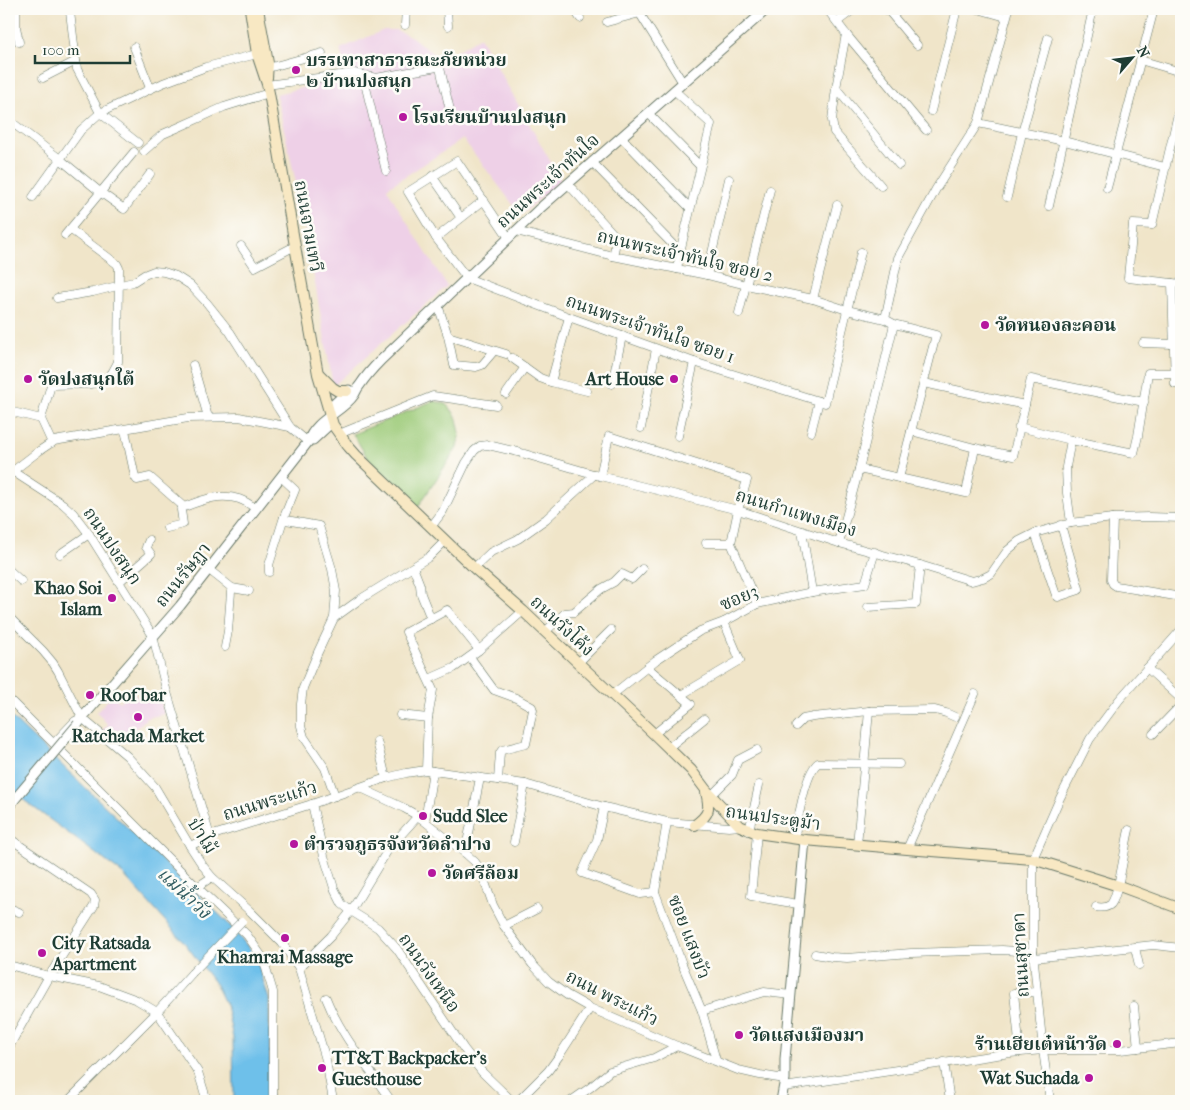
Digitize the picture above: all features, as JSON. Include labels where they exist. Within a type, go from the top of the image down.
[{"type":"main road","name":"ถนนจามเทวี","points":[[250,9],[257,54],[266,65]]},
{"type":"main road","name":"ถนนจามเทวี","points":[[258,9],[268,87],[295,246],[318,374],[329,415]]},
{"type":"main road","points":[[318,374],[338,392],[347,391]]},
{"type":"main road","name":"ถนนวังโค้ง","points":[[329,415],[338,422],[356,454]]},
{"type":"main road","name":"ถนนวังโค้ง","points":[[329,415],[333,425],[356,454],[445,541],[654,734],[691,770],[708,793],[749,830]]},
{"type":"main road","points":[[695,825],[705,818],[708,812],[708,793]]},
{"type":"main road","name":"ถนนประตูม้า","points":[[749,830],[799,839],[857,845],[1034,859],[1118,885],[1181,909]]},
{"type":"street","points":[[19,42],[12,28],[16,9],[21,9]]},
{"type":"street","points":[[406,9],[406,25]]},
{"type":"street","points":[[447,9],[448,26]]},
{"type":"street","points":[[574,9],[580,18]]},
{"type":"street","points":[[607,22],[649,9]]},
{"type":"street","points":[[827,9],[926,130]]},
{"type":"street","points":[[837,22],[854,9]]},
{"type":"street","points":[[887,9],[917,45]]},
{"type":"street","points":[[931,111],[957,9]]},
{"type":"street","points":[[978,9],[1006,17]]},
{"type":"street","points":[[885,319],[898,258],[936,189],[978,123],[1006,17],[1010,9]]},
{"type":"street","points":[[1049,206],[1094,9]]},
{"type":"street","points":[[1107,188],[1154,9]]},
{"type":"street","points":[[69,11],[77,69],[100,113],[138,143]]},
{"type":"street","points":[[639,11],[683,83]]},
{"type":"street","name":"ถนนพระเจ้าทันใจ","points":[[329,415],[337,411],[354,396],[359,386],[380,361],[516,231],[762,11]]},
{"type":"street","points":[[846,34],[832,120],[834,132],[881,186]]},
{"type":"street","points":[[1007,197],[1048,38]]},
{"type":"street","points":[[134,47],[150,88]]},
{"type":"street","points":[[266,65],[322,53]]},
{"type":"street","points":[[33,197],[81,130],[100,113],[150,88],[206,67],[257,54]]},
{"type":"street","points":[[1140,60],[1181,72]]},
{"type":"street","points":[[43,78],[76,61]]},
{"type":"street","points":[[144,152],[163,134],[268,87],[354,73],[376,78],[440,68],[450,110]]},
{"type":"street","points":[[363,75],[386,171]]},
{"type":"street","points":[[836,88],[900,165]]},
{"type":"street","points":[[674,90],[711,124],[677,269]]},
{"type":"street","points":[[1181,101],[1152,225],[1133,224],[1128,278],[1181,284]]},
{"type":"street","points":[[648,114],[700,166]]},
{"type":"street","points":[[978,123],[1064,141],[1165,167]]},
{"type":"street","points":[[10,125],[60,159],[124,209],[150,174]]},
{"type":"street","points":[[621,137],[690,208]]},
{"type":"street","points":[[52,443],[41,419],[51,385],[72,386],[105,380],[112,373],[118,362],[120,268],[117,264],[68,232],[134,152]]},
{"type":"street","points":[[467,278],[436,238],[408,192],[458,161],[509,238]]},
{"type":"street","points":[[592,162],[680,252]]},
{"type":"street","points":[[432,176],[461,218]]},
{"type":"street","points":[[707,275],[729,179]]},
{"type":"street","points":[[568,184],[617,238],[613,256]]},
{"type":"street","points":[[739,313],[770,190]]},
{"type":"street","points":[[436,238],[484,200]]},
{"type":"street","points":[[812,299],[837,205]]},
{"type":"street","name":"ถนนพระเจ้าทันใจ ซอย 2","points":[[516,231],[613,256],[812,299],[885,319],[894,324],[936,336],[899,478]]},
{"type":"street","points":[[241,246],[255,267],[295,246]]},
{"type":"street","points":[[811,432],[822,402],[861,252]]},
{"type":"street","points":[[56,298],[93,292],[134,282],[154,271],[176,276],[190,285],[207,303],[230,332],[290,427],[308,442]]},
{"type":"street","name":"ถนนพระเจ้าทันใจ ซอย 1","points":[[467,278],[694,362],[822,402]]},
{"type":"street","points":[[1172,283],[1174,373],[1178,384]]},
{"type":"street","points":[[438,305],[448,336],[454,365],[476,367],[482,365],[494,351]]},
{"type":"street","points":[[551,382],[569,317]]},
{"type":"street","points":[[839,543],[894,324]]},
{"type":"street","points":[[448,336],[509,356],[540,378],[587,392]]},
{"type":"street","points":[[612,384],[622,336]]},
{"type":"street","points":[[1143,343],[1174,344]]},
{"type":"street","points":[[641,428],[656,348]]},
{"type":"street","points":[[678,436],[694,362]]},
{"type":"street","points":[[193,365],[208,417]]},
{"type":"street","points":[[506,394],[525,367]]},
{"type":"street","points":[[1018,427],[1134,453],[1148,373],[1174,373]]},
{"type":"street","points":[[911,431],[1013,456],[1018,427],[1031,379],[1144,402]]},
{"type":"street","points":[[924,383],[1025,405]]},
{"type":"street","name":"ถนนพระเจ้าทันใจ","points":[[329,415],[334,404],[347,391],[359,386]]},
{"type":"street","points":[[344,432],[433,396],[496,405]]},
{"type":"street","points":[[9,411],[41,419]]},
{"type":"street","name":"ถนนรัษฎา","points":[[9,806],[180,606],[308,442],[310,436],[329,415]]},
{"type":"street","points":[[11,470],[52,443],[73,437],[188,418],[239,417],[290,427]]},
{"type":"street","points":[[124,430],[137,480],[150,477],[184,506]]},
{"type":"street","points":[[474,568],[492,552],[518,540],[546,519],[597,475],[609,436],[747,480],[731,543],[757,604]]},
{"type":"street","points":[[1071,440],[1066,467],[1071,523]]},
{"type":"street","name":"ถนนกำแพงเมือง","points":[[431,527],[443,511],[466,463],[474,451],[480,446],[488,445],[597,475],[738,510],[839,543],[972,581],[991,574],[1007,551],[1019,541],[1034,533],[1071,523],[1113,518],[1181,518]]},
{"type":"street","points":[[859,469],[966,493],[975,448]]},
{"type":"street","name":"ถนนปงสนุก","points":[[11,470],[63,504],[73,513],[89,534],[153,636],[166,689],[210,836]]},
{"type":"street","points":[[270,572],[269,565],[284,516],[295,490],[281,477]]},
{"type":"street","points":[[184,506],[203,499],[224,496],[240,499],[256,509]]},
{"type":"street","points":[[167,528],[183,524],[182,510],[184,506]]},
{"type":"street","points":[[284,516],[286,520],[319,526],[332,569],[336,591],[334,618],[303,688],[301,726],[304,737],[325,768],[335,796]]},
{"type":"street","points":[[1113,518],[1113,584],[1181,597]]},
{"type":"street","points":[[1034,533],[1058,597],[1080,588],[1062,525]]},
{"type":"street","points":[[802,531],[812,592]]},
{"type":"street","points":[[60,554],[89,534]]},
{"type":"street","points":[[119,582],[151,554],[146,547],[149,540]]},
{"type":"street","points":[[334,618],[359,600],[430,557],[445,541]]},
{"type":"street","points":[[706,543],[731,543]]},
{"type":"street","name":"ซอย3","points":[[612,695],[656,660],[700,631],[724,622],[757,604],[812,592],[865,584],[875,552]]},
{"type":"street","points":[[868,607],[916,604],[920,565]]},
{"type":"street","points":[[413,567],[431,619]]},
{"type":"street","points":[[208,569],[232,588],[249,591]]},
{"type":"street","points":[[545,632],[565,613],[574,612],[601,589],[614,582],[620,575],[622,574],[632,579],[642,569]]},
{"type":"street","points":[[9,570],[21,581]]},
{"type":"street","points":[[225,647],[232,588]]},
{"type":"street","points":[[299,968],[351,911],[389,848],[421,818],[430,771],[428,718],[433,690],[406,632],[447,610],[480,650]]},
{"type":"street","points":[[429,679],[454,668],[480,650],[523,611]]},
{"type":"street","points":[[9,617],[53,662],[80,721],[75,721],[54,743]]},
{"type":"street","points":[[681,696],[740,660],[724,622]]},
{"type":"street","points":[[578,663],[611,630]]},
{"type":"street","points":[[1034,859],[1060,798],[1090,739],[1119,700],[1181,630]]},
{"type":"street","points":[[470,656],[494,690],[516,698],[532,707],[533,710],[526,744],[502,750],[500,753],[498,780]]},
{"type":"street","points":[[647,667],[691,704],[654,734]]},
{"type":"street","points":[[1147,668],[1181,699]]},
{"type":"street","points":[[907,849],[975,694]]},
{"type":"street","points":[[9,700],[197,888],[247,935],[263,958],[273,992],[274,1101]]},
{"type":"street","points":[[1153,734],[1181,705]]},
{"type":"street","points":[[796,726],[804,719],[813,716],[869,711],[935,710],[955,718]]},
{"type":"street","points":[[857,845],[869,711]]},
{"type":"street","points":[[400,714],[428,718]]},
{"type":"street","points":[[668,748],[704,719]]},
{"type":"street","name":"ป่าไม้","points":[[80,721],[127,756],[155,787],[203,866],[212,877],[282,943],[299,968],[326,1060],[333,1101]]},
{"type":"street","points":[[377,741],[386,778]]},
{"type":"street","points":[[708,793],[732,775],[738,760],[758,750]]},
{"type":"street","points":[[781,1101],[798,904],[799,839],[805,791],[816,764],[899,764]]},
{"type":"street","name":"ถนนประตูม้า","points":[[361,788],[386,778],[406,773],[430,771],[525,784],[667,822],[749,830]]},
{"type":"street","points":[[465,853],[480,778]]},
{"type":"street","points":[[514,842],[525,784]]},
{"type":"street","points":[[759,785],[749,830],[751,896],[798,904]]},
{"type":"street","name":"ถนนพระแก้ว","points":[[190,846],[210,836],[361,788]]},
{"type":"street","name":"ถนน พระแก้ว","points":[[361,788],[421,818],[475,862],[482,871],[493,905],[504,926],[532,964],[549,982],[567,995],[590,1008],[677,1046],[738,1070],[784,1083]]},
{"type":"street","name":"ถนนวังเหนือ","points":[[312,804],[324,856],[334,888],[342,904],[378,928],[397,949],[464,1049],[482,1072],[512,1101]]},
{"type":"street","points":[[604,806],[597,840],[582,873],[640,894],[655,892]]},
{"type":"street","name":"ซอย แสงบัว","points":[[667,822],[655,892],[702,1011],[716,1060]]},
{"type":"street","points":[[1096,907],[1102,908],[1110,905],[1113,900],[1118,885],[1129,830]]},
{"type":"street","points":[[9,1047],[49,976],[94,906],[95,900],[91,894],[11,840]]},
{"type":"street","name":"ถนนสุชาดา","points":[[1034,859],[1034,955],[1050,1101]]},
{"type":"street","points":[[197,888],[212,877]]},
{"type":"street","points":[[9,908],[19,912]]},
{"type":"street","points":[[504,926],[537,909]]},
{"type":"street","points":[[68,1101],[157,1012],[251,912]]},
{"type":"street","points":[[815,954],[847,958],[911,953],[1002,950],[1034,955],[1153,945],[1181,948]]},
{"type":"street","points":[[1135,948],[1139,964]]},
{"type":"street","points":[[9,965],[49,976],[99,986],[137,1000],[157,1012],[198,1072],[207,1101]]},
{"type":"street","points":[[702,1011],[764,992],[790,995]]},
{"type":"street","points":[[1020,1052],[1014,993],[1037,992]]},
{"type":"street","points":[[326,998],[345,1035],[391,1101]]},
{"type":"street","points":[[1134,1006],[1138,1048]]},
{"type":"street","points":[[518,1101],[560,1056],[590,1008]]},
{"type":"street","points":[[784,1083],[1020,1052],[1043,1050],[1120,1050],[1181,1043]]},
{"type":"street","points":[[571,1101],[610,1071],[654,1058],[677,1046]]},
{"type":"street","points":[[944,1062],[950,1101]]},
{"type":"shaded area","name":"โรงเรียนบ้านปงสนุก","points":[[384,30],[396,30],[412,37],[442,61],[480,37],[561,180],[521,215],[463,139],[387,188],[447,286],[333,386],[303,214],[276,94],[347,77],[340,49]]},
{"type":"shaded area","points":[[131,690],[139,699],[158,692],[164,714],[147,718],[118,745],[101,731],[108,725],[97,712],[113,694],[119,702]]},
{"type":"green space","points":[[433,401],[444,403],[452,410],[457,419],[460,433],[457,448],[418,507],[370,462],[353,434]]},
{"type":"water","name":"แม่น้ำวัง","points":[[9,715],[226,921],[250,949],[259,967],[269,999],[270,1101],[234,1101],[233,1038],[226,1005],[216,985],[184,942],[123,874],[9,789]]},
{"type":"place","name":"บรรเทาสาธารณะภัยหน่วย ๒ บ้านปงสนุก","points":[[296,70]]},
{"type":"place","name":"โรงเรียนบ้านปงสนุก","points":[[403,117]]},
{"type":"place","name":"วัดหนองละคอน","points":[[985,325]]},
{"type":"place","name":"วัดปงสนุกใต้","points":[[28,379]]},
{"type":"place","name":"Art House","points":[[674,379]]},
{"type":"place","name":"Khao Soi Islam","points":[[112,598]]},
{"type":"place","name":"Roof bar","points":[[90,695]]},
{"type":"place","name":"Ratchada Market","points":[[138,717]]},
{"type":"place","name":"Sudd Slee","points":[[423,816]]},
{"type":"place","name":"ตำรวจภูธรจังหวัดลำปาง","points":[[294,844]]},
{"type":"place","name":"วัดศรีล้อม","points":[[432,873]]},
{"type":"place","name":"Khamrai Massage","points":[[285,938]]},
{"type":"place","name":"City Ratsada Apartment","points":[[42,953]]},
{"type":"place","name":"วัดแสงเมืองมา","points":[[739,1035]]},
{"type":"place","name":"ร้านเฮียเต๋หน้าวัด","points":[[1117,1044]]},
{"type":"place","name":"TT&T Backpacker's Guesthouse","points":[[322,1068]]},
{"type":"place","name":"Wat Suchada","points":[[1089,1078]]}]
